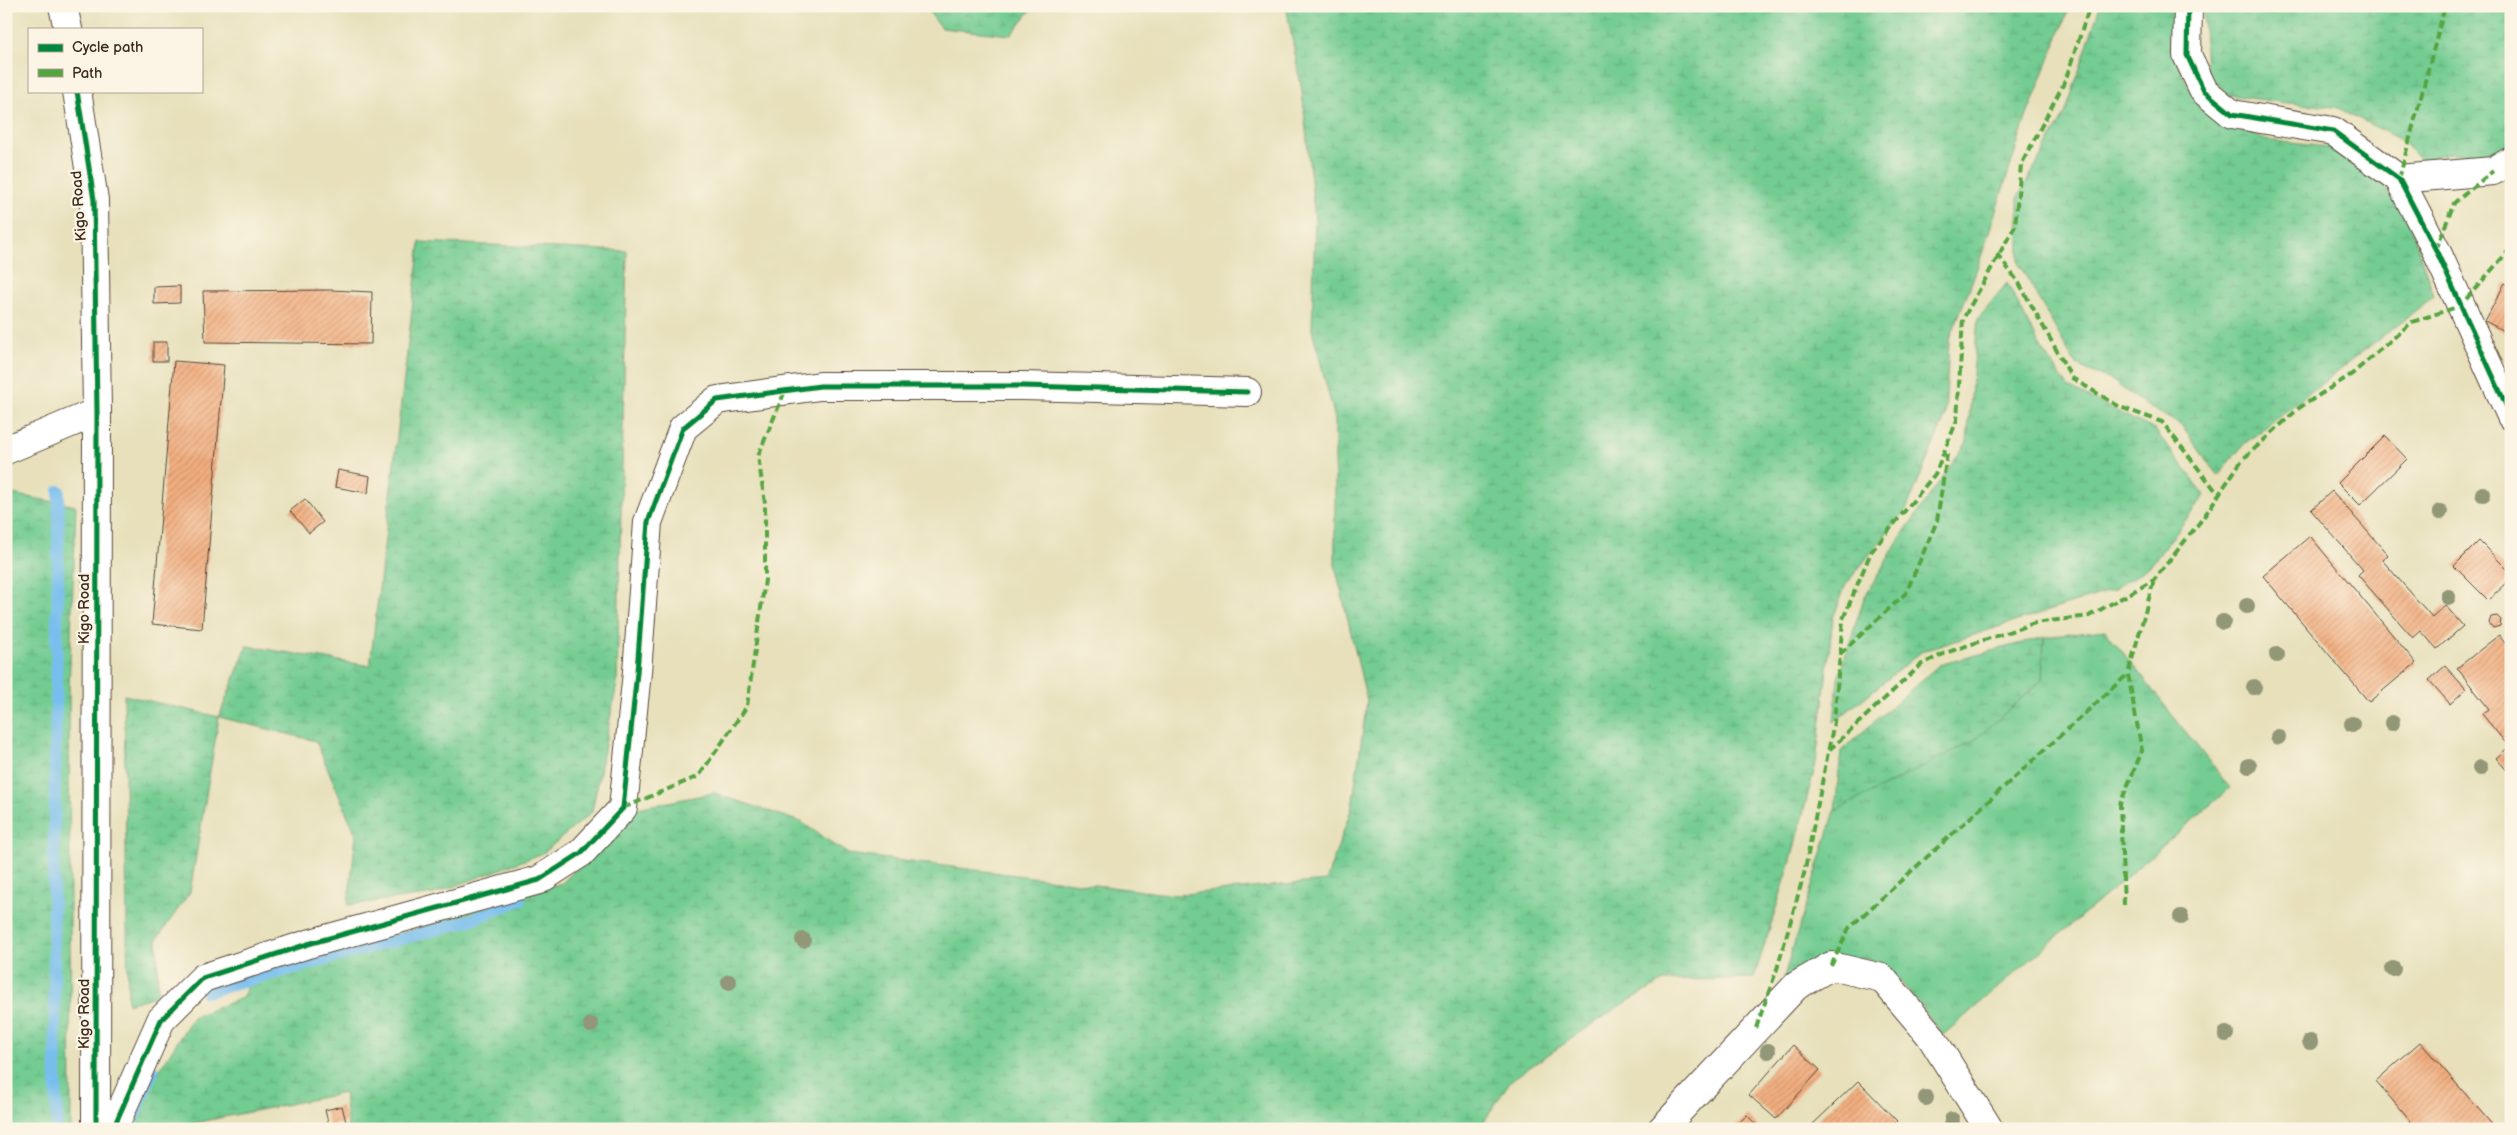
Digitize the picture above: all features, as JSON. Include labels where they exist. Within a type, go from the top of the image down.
[{"type":"street","points":[[63,6],[68,28]]},
{"type":"street","points":[[2188,6],[2187,55],[2204,91],[2232,114],[2334,131],[2400,179],[2436,250],[2511,416]]},
{"type":"street","name":"Kigo Road","points":[[77,92],[94,200],[97,412],[96,1129]]},
{"type":"street","points":[[2400,179],[2494,171],[2511,161]]},
{"type":"street","points":[[113,1129],[161,1020],[203,978],[308,944],[538,880],[581,853],[623,808],[637,672],[648,522],[684,428],[717,400],[820,386],[1023,386],[1247,392]]},
{"type":"street","points":[[6,450],[97,412]]},
{"type":"street","points":[[1662,1129],[1796,986],[1831,966],[1882,978],[1930,1035],[1989,1129]]},
{"type":"green space","points":[[925,6],[1034,6],[1011,35],[941,28]]},
{"type":"green space","points":[[1286,6],[2070,6],[2026,118],[1978,266],[1949,341],[1945,417],[1907,508],[1846,584],[1833,618],[1816,763],[1790,864],[1754,978],[1664,981],[1618,1007],[1511,1080],[1479,1129],[348,1129],[344,1093],[164,1129],[122,1129],[193,1017],[242,998],[251,979],[562,883],[638,808],[714,793],[801,822],[848,854],[1175,895],[1326,881],[1352,807],[1367,701],[1335,565],[1335,419],[1312,329],[1315,220],[1302,91]]},
{"type":"green space","points":[[2100,6],[2176,6],[2173,54],[2198,106],[2265,140],[2337,148],[2377,178],[2406,212],[2434,296],[2244,444],[2218,476],[2181,425],[2142,403],[2113,381],[2076,365],[2019,264],[2018,197],[2065,114]]},
{"type":"green space","points":[[2203,6],[2511,6],[2511,141],[2493,157],[2450,153],[2420,160],[2399,139],[2336,107],[2286,103],[2228,95],[2206,73]]},
{"type":"green space","points":[[420,242],[627,251],[617,683],[592,812],[543,853],[434,894],[348,905],[356,835],[316,741],[219,717],[247,646],[370,666]]},
{"type":"green space","points":[[2007,283],[2040,346],[2068,387],[2155,430],[2205,495],[2151,565],[2113,590],[1921,652],[1834,722],[1838,679],[1864,598],[1898,541],[1967,442],[1978,318]]},
{"type":"green space","points":[[6,493],[76,506],[69,689],[71,1129],[6,1129]]},
{"type":"green space","points":[[2105,630],[2230,788],[1943,1035],[1894,973],[1865,959],[1813,960],[1782,983],[1835,811],[1881,786],[2042,680],[2044,637]]},
{"type":"green space","points":[[2044,637],[2042,680],[1975,740],[1835,811],[1841,751],[1939,665]]},
{"type":"green space","points":[[124,695],[219,717],[190,892],[157,939],[158,995],[128,1004]]},
{"type":"building","points":[[2505,283],[2511,286],[2511,335],[2485,321]]},
{"type":"building","points":[[180,286],[180,303],[154,304],[154,287]]},
{"type":"building","points":[[331,290],[372,292],[371,344],[205,342],[203,291]]},
{"type":"building","points":[[153,342],[167,342],[167,361],[153,361]]},
{"type":"building","points":[[174,361],[224,365],[202,629],[152,624]]},
{"type":"building","points":[[2507,369],[2511,373],[2511,394],[2497,378]]},
{"type":"building","points":[[2385,436],[2407,459],[2360,505],[2338,483]]},
{"type":"building","points":[[338,470],[370,476],[368,493],[335,487]]},
{"type":"building","points":[[2332,491],[2388,555],[2382,560],[2432,617],[2445,605],[2463,626],[2437,649],[2421,631],[2413,638],[2358,575],[2363,570],[2311,510]]},
{"type":"building","points":[[305,499],[323,522],[309,533],[290,511]]},
{"type":"building","points":[[2310,536],[2416,663],[2369,702],[2263,576]]},
{"type":"building","points":[[2479,541],[2511,573],[2511,578],[2488,600],[2454,566]]},
{"type":"building","points":[[2497,616],[2501,620],[2500,626],[2493,628],[2489,623],[2491,617]]},
{"type":"building","points":[[2499,635],[2511,649],[2511,775],[2496,758],[2509,747],[2482,714],[2489,709],[2457,668]]},
{"type":"building","points":[[2445,666],[2466,689],[2450,704],[2429,680]]},
{"type":"building","points":[[2420,1042],[2496,1129],[2417,1129],[2376,1081]]},
{"type":"building","points":[[1793,1045],[1820,1070],[1776,1119],[1749,1095]]},
{"type":"building","points":[[1858,1081],[1897,1121],[1889,1129],[1813,1129],[1811,1126]]},
{"type":"building","points":[[342,1106],[346,1122],[329,1126],[325,1110]]},
{"type":"building","points":[[1747,1115],[1760,1129],[1733,1129]]},
{"type":"waterway","points":[[57,1129],[53,911],[59,491]]},
{"type":"waterway","points":[[206,992],[471,920],[520,900]]},
{"type":"waterway","points":[[129,1129],[153,1071]]},
{"type":"marked path","points":[[1756,1028],[1777,969],[1804,874],[1834,722],[1843,619],[1871,552],[1935,474],[1957,420],[1963,319],[2015,226],[2021,165],[2065,81],[2090,6]]},
{"type":"marked path","points":[[2399,179],[2445,6]]},
{"type":"marked path","points":[[2436,250],[2454,203],[2493,171]]},
{"type":"marked path","points":[[1829,750],[1922,664],[1948,652],[2035,623],[2089,616],[2154,580],[2203,518],[2242,460],[2299,408],[2352,374],[2412,322],[2460,306],[2511,248]]},
{"type":"marked path","points":[[1997,254],[2019,283],[2072,378],[2120,407],[2162,422],[2219,495]]},
{"type":"marked path","points":[[623,808],[699,776],[747,706],[765,580],[765,503],[758,456],[785,391]]},
{"type":"marked path","points":[[1840,654],[1906,593],[1937,521],[1947,454]]},
{"type":"marked path","points":[[2124,905],[2120,804],[2142,751],[2128,674],[2154,580]]},
{"type":"marked path","points":[[1831,966],[1849,928],[2128,674]]},
{"type":"cycle path","points":[[2188,6],[2187,55],[2204,91],[2232,114],[2333,131],[2399,179],[2436,250],[2511,416]]},
{"type":"cycle path","points":[[77,92],[94,200],[97,412],[96,1129]]},
{"type":"cycle path","points":[[113,1129],[161,1020],[203,978],[308,944],[539,880],[581,853],[623,808],[637,672],[648,522],[683,428],[717,400],[820,386],[1023,386],[1247,392]]}]
